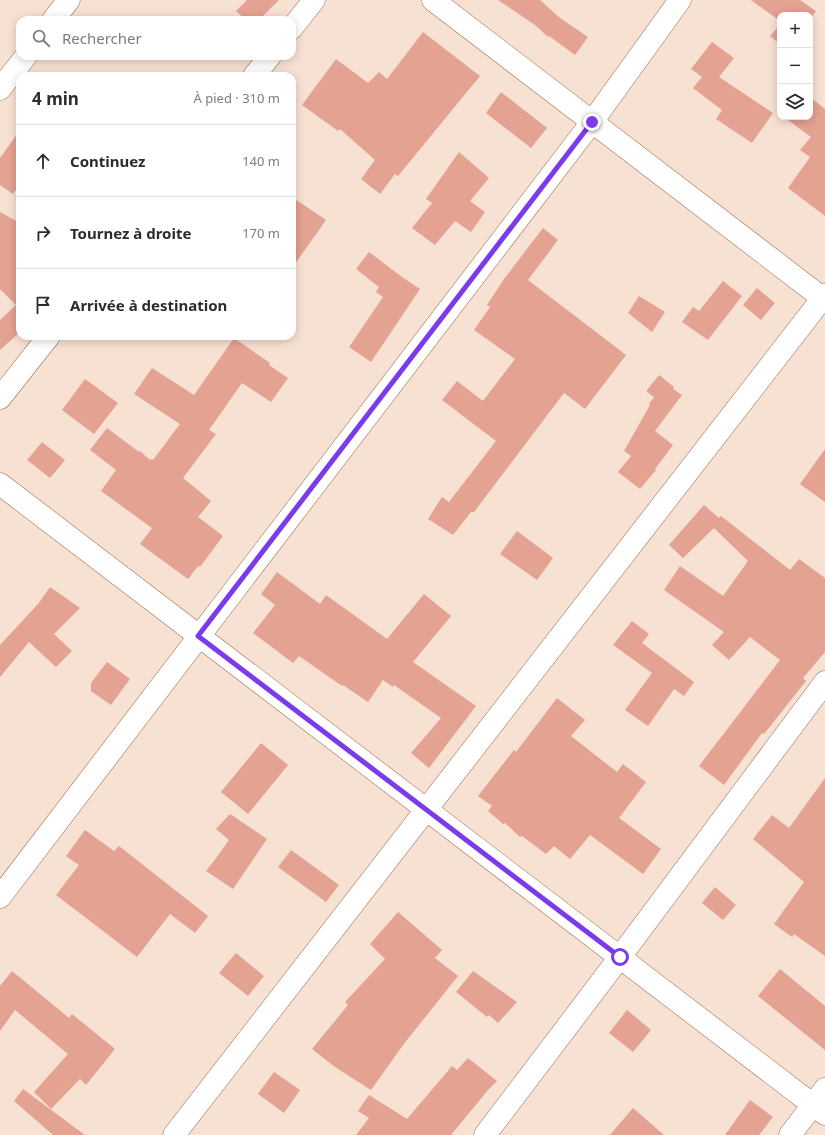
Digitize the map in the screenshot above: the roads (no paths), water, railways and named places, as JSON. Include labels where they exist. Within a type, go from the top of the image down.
[{"type":"street","points":[[56,16],[69,0]]},
{"type":"street","points":[[296,23],[314,0]]},
{"type":"street","points":[[174,1135],[824,298],[433,0]]},
{"type":"street","points":[[0,897],[592,122],[680,0]]},
{"type":"street","points":[[0,89],[23,60]]},
{"type":"street","points":[[257,72],[267,60]]},
{"type":"street","points":[[0,398],[46,340]]},
{"type":"street","points":[[0,484],[620,957],[821,1102],[790,1135]]},
{"type":"street","points":[[485,1135],[825,682]]}]
